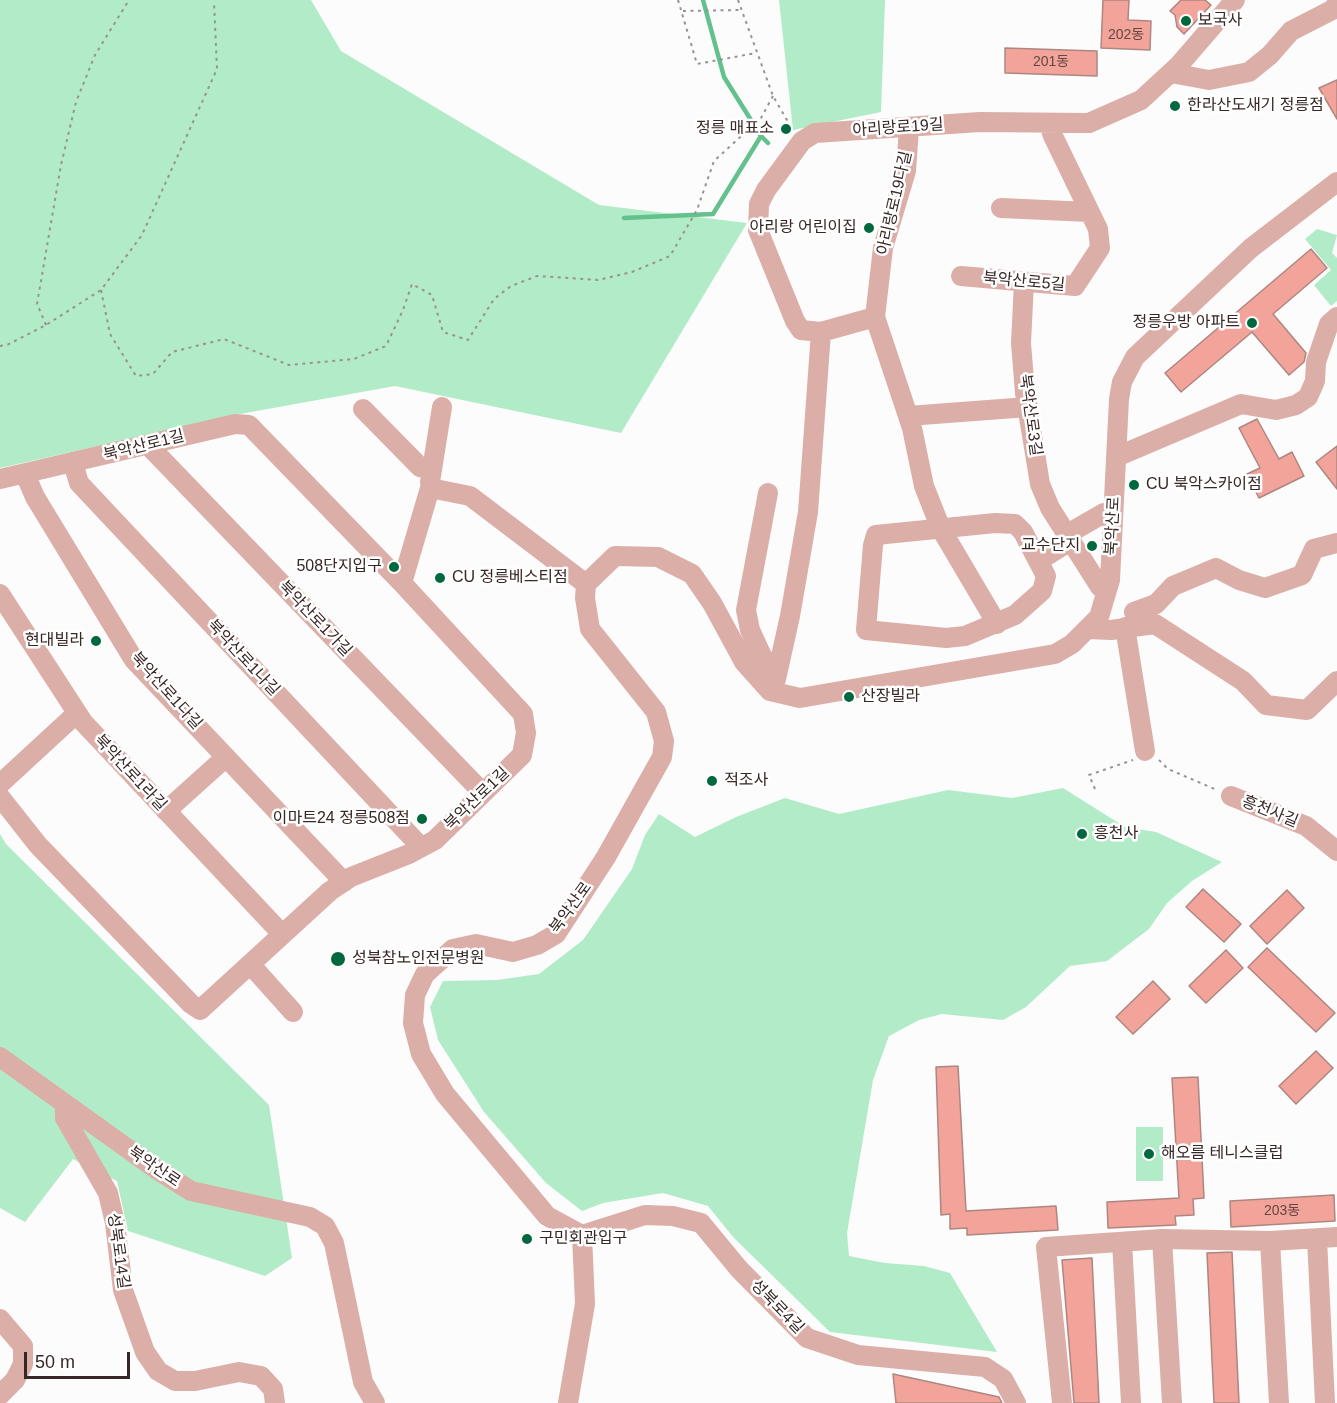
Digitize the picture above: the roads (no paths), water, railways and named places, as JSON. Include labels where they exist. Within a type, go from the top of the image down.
[{"type":"street","name":"아리랑로19길","points":[[821,332],[801,330],[795,321],[758,230],[759,204],[766,190],[802,141],[815,133],[980,122],[1089,123],[1142,100],[1171,73],[1235,0]]},
{"type":"street","points":[[1171,73],[1209,80],[1249,72],[1270,55],[1291,31],[1332,10],[1337,4]]},
{"type":"street","name":"북악산로5길","points":[[961,276],[1075,286],[1100,248],[1098,229],[1053,136],[1049,123]]},
{"type":"street","name":"아리랑로19다길","points":[[909,128],[906,171],[883,248],[875,317],[908,416],[924,486],[941,529],[997,624]]},
{"type":"street","name":"북악산로","points":[[774,682],[800,698],[1055,654],[1072,644],[1099,617],[1110,580],[1122,382],[1135,357],[1251,248],[1337,182]]},
{"type":"street","points":[[1001,207],[1089,212]]},
{"type":"street","name":"북악산로3길","points":[[1024,282],[1021,343],[1040,484],[1094,580]]},
{"type":"street","points":[[774,682],[808,512],[821,332],[875,317]]},
{"type":"street","points":[[1116,457],[1241,404],[1276,410],[1296,405],[1308,397],[1315,381],[1316,362],[1329,324],[1337,317]]},
{"type":"street","points":[[402,583],[431,479],[442,407]]},
{"type":"street","points":[[908,416],[1028,407]]},
{"type":"street","points":[[363,409],[431,479],[470,496],[586,584],[615,556],[658,557],[692,574],[712,603],[744,662],[774,682]]},
{"type":"street","name":"북악산로1길","points":[[0,479],[235,424],[249,426],[402,583],[523,714],[526,733],[522,755],[435,840],[344,882],[330,891],[200,1010],[191,1004],[38,845],[0,797]]},
{"type":"street","name":"북악산로1가길","points":[[148,445],[483,793]]},
{"type":"street","name":"북악산로1나길","points":[[73,463],[79,483],[421,848]]},
{"type":"street","name":"북악산로1다길","points":[[25,474],[35,497],[134,660],[344,882]]},
{"type":"street","points":[[768,493],[746,610],[750,630],[774,682]]},
{"type":"street","points":[[1040,560],[1070,541],[1071,532],[1104,513],[1113,513]]},
{"type":"street","points":[[994,523],[1015,524],[1023,532],[1040,560],[1046,576],[1042,591],[1015,615],[997,624],[965,636],[946,638],[866,630],[873,544],[876,535],[994,523]]},
{"type":"street","points":[[1087,629],[1111,630],[1125,614],[1156,604],[1173,586],[1216,568],[1239,580],[1265,588],[1302,575],[1314,549],[1337,543]]},
{"type":"street","name":"북악산로","points":[[582,1235],[547,1216],[445,1094],[422,1054],[413,1023],[415,995],[425,974],[453,949],[476,944],[513,952],[537,945],[556,934],[612,848],[662,757],[664,741],[656,712],[590,629],[585,598],[586,584]]},
{"type":"street","name":"북악산로1라길","points":[[0,594],[77,713],[282,934]]},
{"type":"street","points":[[1125,614],[1155,624],[1243,681],[1266,705],[1307,710],[1337,681]]},
{"type":"street","points":[[1125,614],[1147,754]]},
{"type":"street","points":[[0,784],[77,713]]},
{"type":"street","points":[[166,811],[226,757]]},
{"type":"street","name":"흥천사길","points":[[1231,796],[1306,826],[1337,851]]},
{"type":"street","points":[[250,964],[293,1012]]},
{"type":"street","name":"북악산로","points":[[0,1057],[65,1105],[191,1191],[310,1216],[325,1226],[334,1243],[363,1382],[375,1403]]},
{"type":"street","name":"성북로14길","points":[[65,1105],[64,1118],[108,1193],[116,1223],[123,1290],[145,1352],[158,1371],[175,1381],[195,1381],[239,1372],[261,1376],[273,1389],[275,1403]]},
{"type":"street","name":"성북로4길","points":[[582,1235],[645,1215],[673,1216],[701,1223],[740,1269],[807,1338],[858,1355],[985,1367],[1003,1379],[1016,1403]]},
{"type":"street","points":[[568,1403],[585,1304],[582,1235]]},
{"type":"street","points":[[1062,1403],[1046,1246],[1162,1239],[1270,1240],[1337,1237]]},
{"type":"street","points":[[1162,1239],[1172,1403]]},
{"type":"street","points":[[1317,1239],[1325,1403]]},
{"type":"street","points":[[1270,1240],[1279,1403]]},
{"type":"street","points":[[1122,1242],[1131,1403]]},
{"type":"street","points":[[0,1319],[23,1346],[23,1364],[15,1380],[0,1395]]},
{"type":"waterway","points":[[703,0],[724,77],[761,136],[768,143]]},
{"type":"waterway","points":[[624,218],[713,214],[761,136]]},
{"type":"place","name":"보국사","points":[[1186,21]]},
{"type":"place","name":"한라산도새기 정릉점","points":[[1175,106]]},
{"type":"place","name":"정릉 매표소","points":[[786,129]]},
{"type":"place","name":"아리랑 어린이집","points":[[869,228]]},
{"type":"place","name":"정릉우방 아파트","points":[[1252,323]]},
{"type":"place","name":"CU 북악스카이점","points":[[1134,485]]},
{"type":"place","name":"교수단지","points":[[1092,546]]},
{"type":"place","name":"508단지입구","points":[[394,567]]},
{"type":"place","name":"CU 정릉베스티점","points":[[440,578]]},
{"type":"place","name":"현대빌라","points":[[96,641]]},
{"type":"place","name":"산장빌라","points":[[849,697]]},
{"type":"place","name":"적조사","points":[[712,781]]},
{"type":"place","name":"이마트24 정릉508점","points":[[422,819]]},
{"type":"place","name":"흥천사","points":[[1082,834]]},
{"type":"place","name":"성북참노인전문병원","points":[[338,959]]},
{"type":"place","name":"해오름 테니스클럽","points":[[1149,1154]]},
{"type":"place","name":"구민회관입구","points":[[527,1239]]}]
